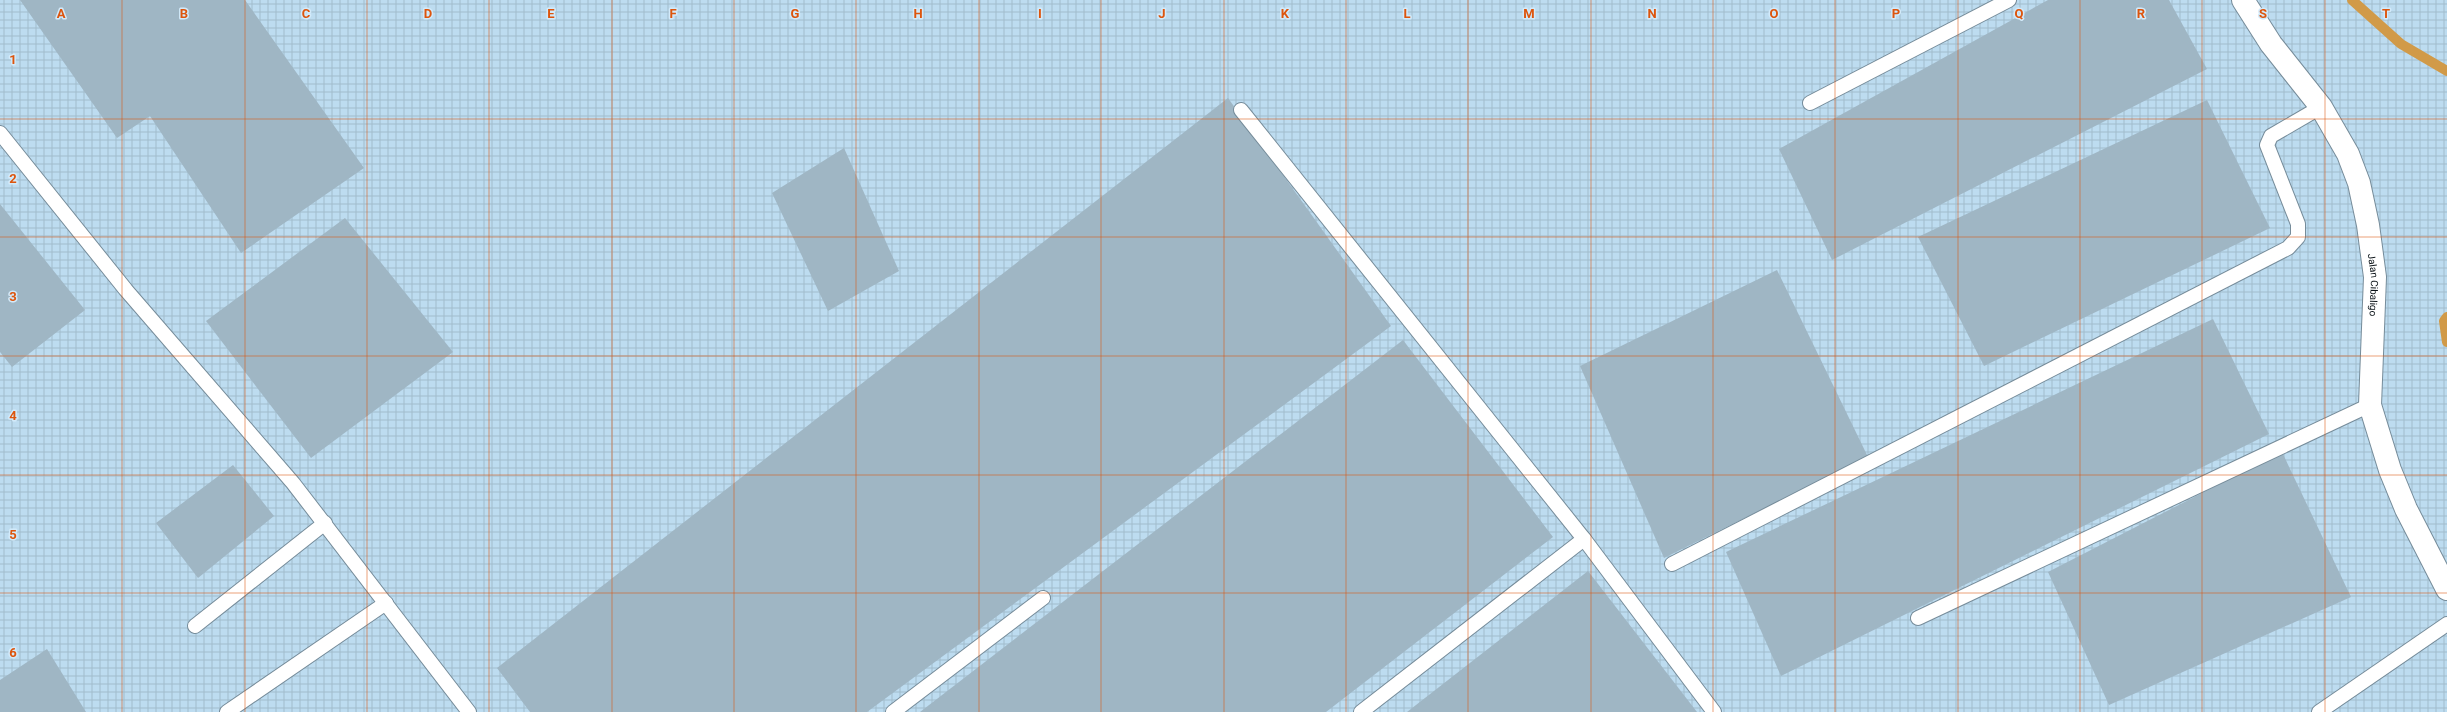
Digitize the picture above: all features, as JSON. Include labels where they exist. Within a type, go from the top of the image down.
[{"type":"main road","name":"Jalan Cibaligo","points":[[2243,0],[2271,44],[2321,107],[2348,154],[2359,183],[2368,225],[2375,277],[2370,405],[2390,470],[2406,509],[2447,589]]},
{"type":"lane","points":[[1810,103],[2009,0]]},
{"type":"lane","points":[[1672,564],[2288,248],[2298,236],[2298,224],[2267,145],[2271,136],[2321,107]]},
{"type":"lane","points":[[1241,110],[1584,539],[1714,712]]},
{"type":"lane","points":[[0,133],[126,290],[288,477],[469,712]]},
{"type":"lane","points":[[1918,618],[2370,405]]},
{"type":"lane","points":[[195,626],[324,523]]},
{"type":"lane","points":[[1361,712],[1584,539]]},
{"type":"lane","points":[[893,712],[1043,598]]},
{"type":"lane","points":[[227,712],[386,603]]},
{"type":"lane","points":[[2319,712],[2447,624]]},
{"type":"shaded area","points":[[0,0],[2447,0],[2447,712],[0,712]]},
{"type":"building","points":[[20,0],[245,0],[364,168],[241,253],[150,116],[117,138]]},
{"type":"building","points":[[2048,0],[2169,0],[2207,69],[1832,260],[1779,149]]},
{"type":"building","points":[[1228,98],[1391,326],[867,712],[530,712],[497,668]]},
{"type":"building","points":[[2207,100],[2270,228],[1984,366],[1918,237]]},
{"type":"building","points":[[844,148],[899,271],[828,311],[772,193]]},
{"type":"building","points":[[0,204],[85,310],[12,367],[0,352]]},
{"type":"building","points":[[345,218],[453,352],[311,458],[206,321]]},
{"type":"building","points":[[1777,270],[1868,457],[1664,558],[1580,366]]},
{"type":"building","points":[[2213,319],[2269,434],[1781,676],[1726,552]]},
{"type":"building","points":[[1403,340],[1553,537],[1326,712],[920,712]]},
{"type":"building","points":[[2282,452],[2351,597],[2109,705],[2048,572]]},
{"type":"building","points":[[233,465],[274,516],[198,578],[156,523]]},
{"type":"building","points":[[1588,571],[1697,712],[1407,712]]},
{"type":"building","points":[[47,649],[86,712],[0,712],[0,680]]},
{"type":"waterway","points":[[2352,0],[2401,44],[2447,71]]},
{"type":"waterway","points":[[2447,317],[2444,321],[2447,342]]}]
